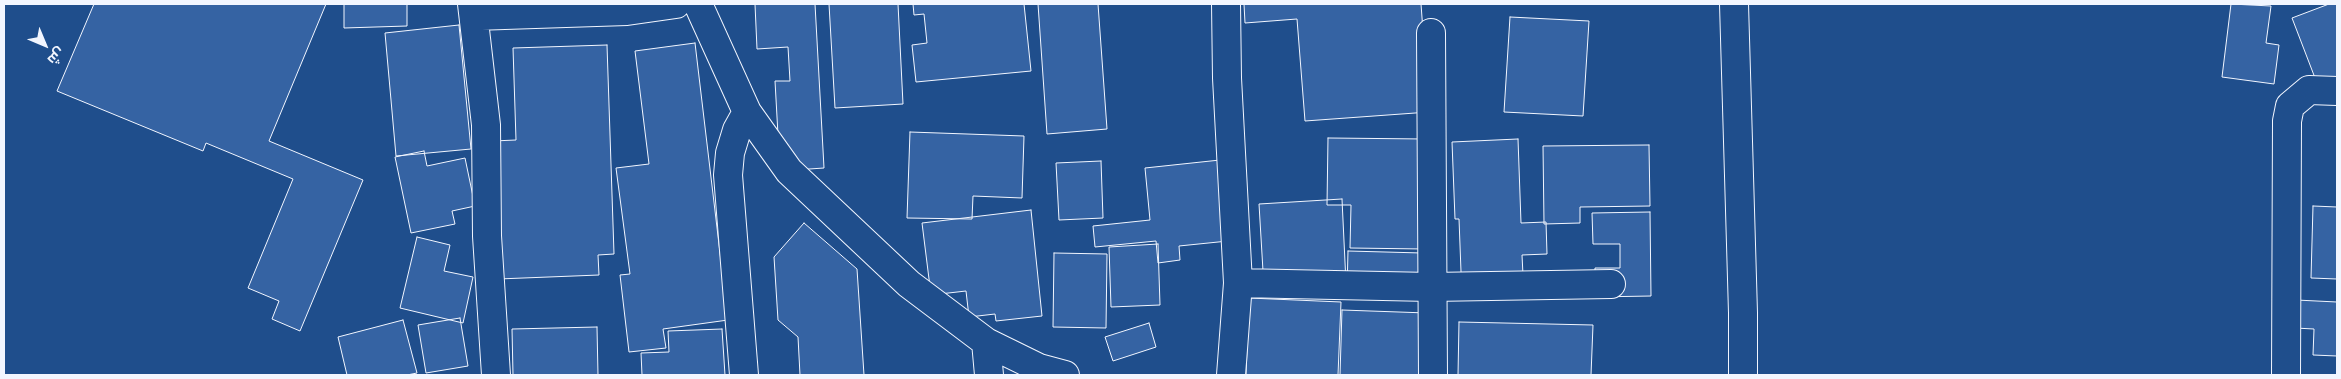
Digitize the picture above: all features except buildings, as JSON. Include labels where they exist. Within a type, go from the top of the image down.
[{"type":"street","points":[[496,375],[487,236],[486,125],[473,10],[627,11],[676,4]]},
{"type":"street","points":[[698,4],[748,112],[789,171],[844,225],[909,284],[986,342],[1039,368],[1065,375]]},
{"type":"street","points":[[1226,4],[1227,78],[1238,284],[1231,375]]},
{"type":"street","points":[[1734,4],[1743,313],[1743,375]]},
{"type":"street","points":[[1431,33],[1433,375]]},
{"type":"street","points":[[2286,375],[2287,121],[2290,106],[2310,90],[2337,90]]},
{"type":"street","points":[[744,375],[728,175],[730,153],[737,130],[748,112]]},
{"type":"street","points":[[1238,284],[1431,287],[1611,284]]},
{"type":"street","points":[[986,342],[989,375]]}]
